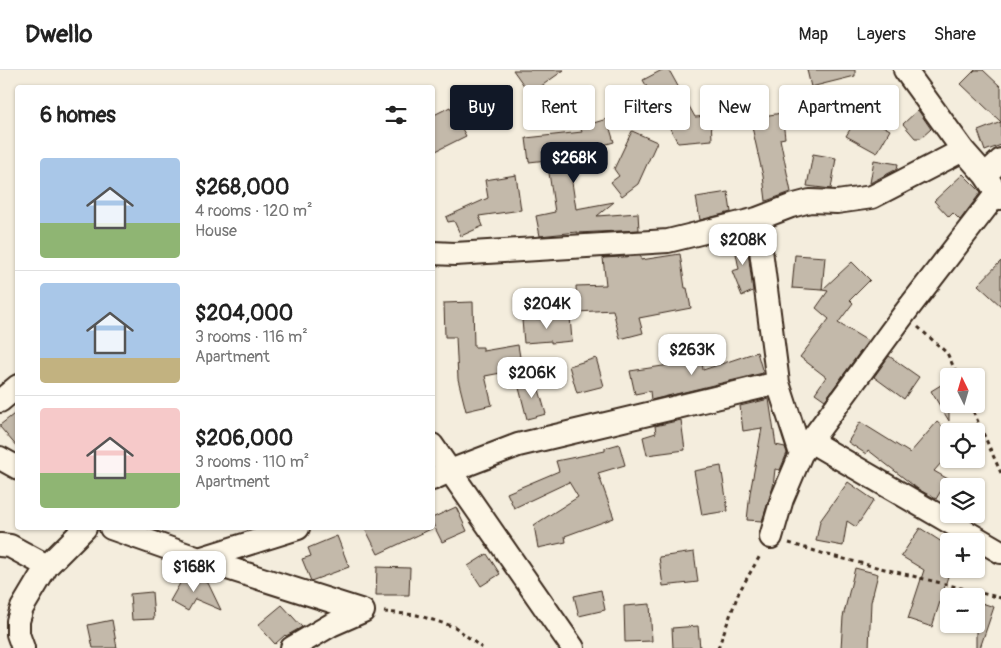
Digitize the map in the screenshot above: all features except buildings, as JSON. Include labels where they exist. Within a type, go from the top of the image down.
[{"type":"street","points":[[771,537],[782,500],[805,447],[904,314],[996,181],[963,150],[906,70]]},
{"type":"street","points":[[435,253],[455,254],[668,241],[757,219],[810,201],[837,202],[872,197],[963,150]]},
{"type":"street","points":[[757,219],[778,383],[805,447],[1001,552]]},
{"type":"street","points":[[441,475],[518,445],[778,383]]},
{"type":"street","points":[[0,401],[15,388]]},
{"type":"street","points":[[435,455],[441,475],[573,648]]},
{"type":"street","points":[[0,458],[15,466]]},
{"type":"street","points":[[22,648],[18,634],[18,621],[22,608],[47,566],[83,530]]},
{"type":"street","points":[[117,530],[199,559],[363,611]]},
{"type":"street","points":[[199,559],[292,530]]},
{"type":"street","points":[[0,545],[10,546],[47,566]]},
{"type":"street","points":[[292,648],[331,625],[363,611]]},
{"type":"path","points":[[904,314],[947,353],[954,368]]},
{"type":"path","points":[[974,413],[1001,473]]},
{"type":"path","points":[[718,648],[739,592],[771,537],[828,556],[1001,598]]},
{"type":"path","points":[[363,611],[417,615],[455,627],[482,648]]}]
